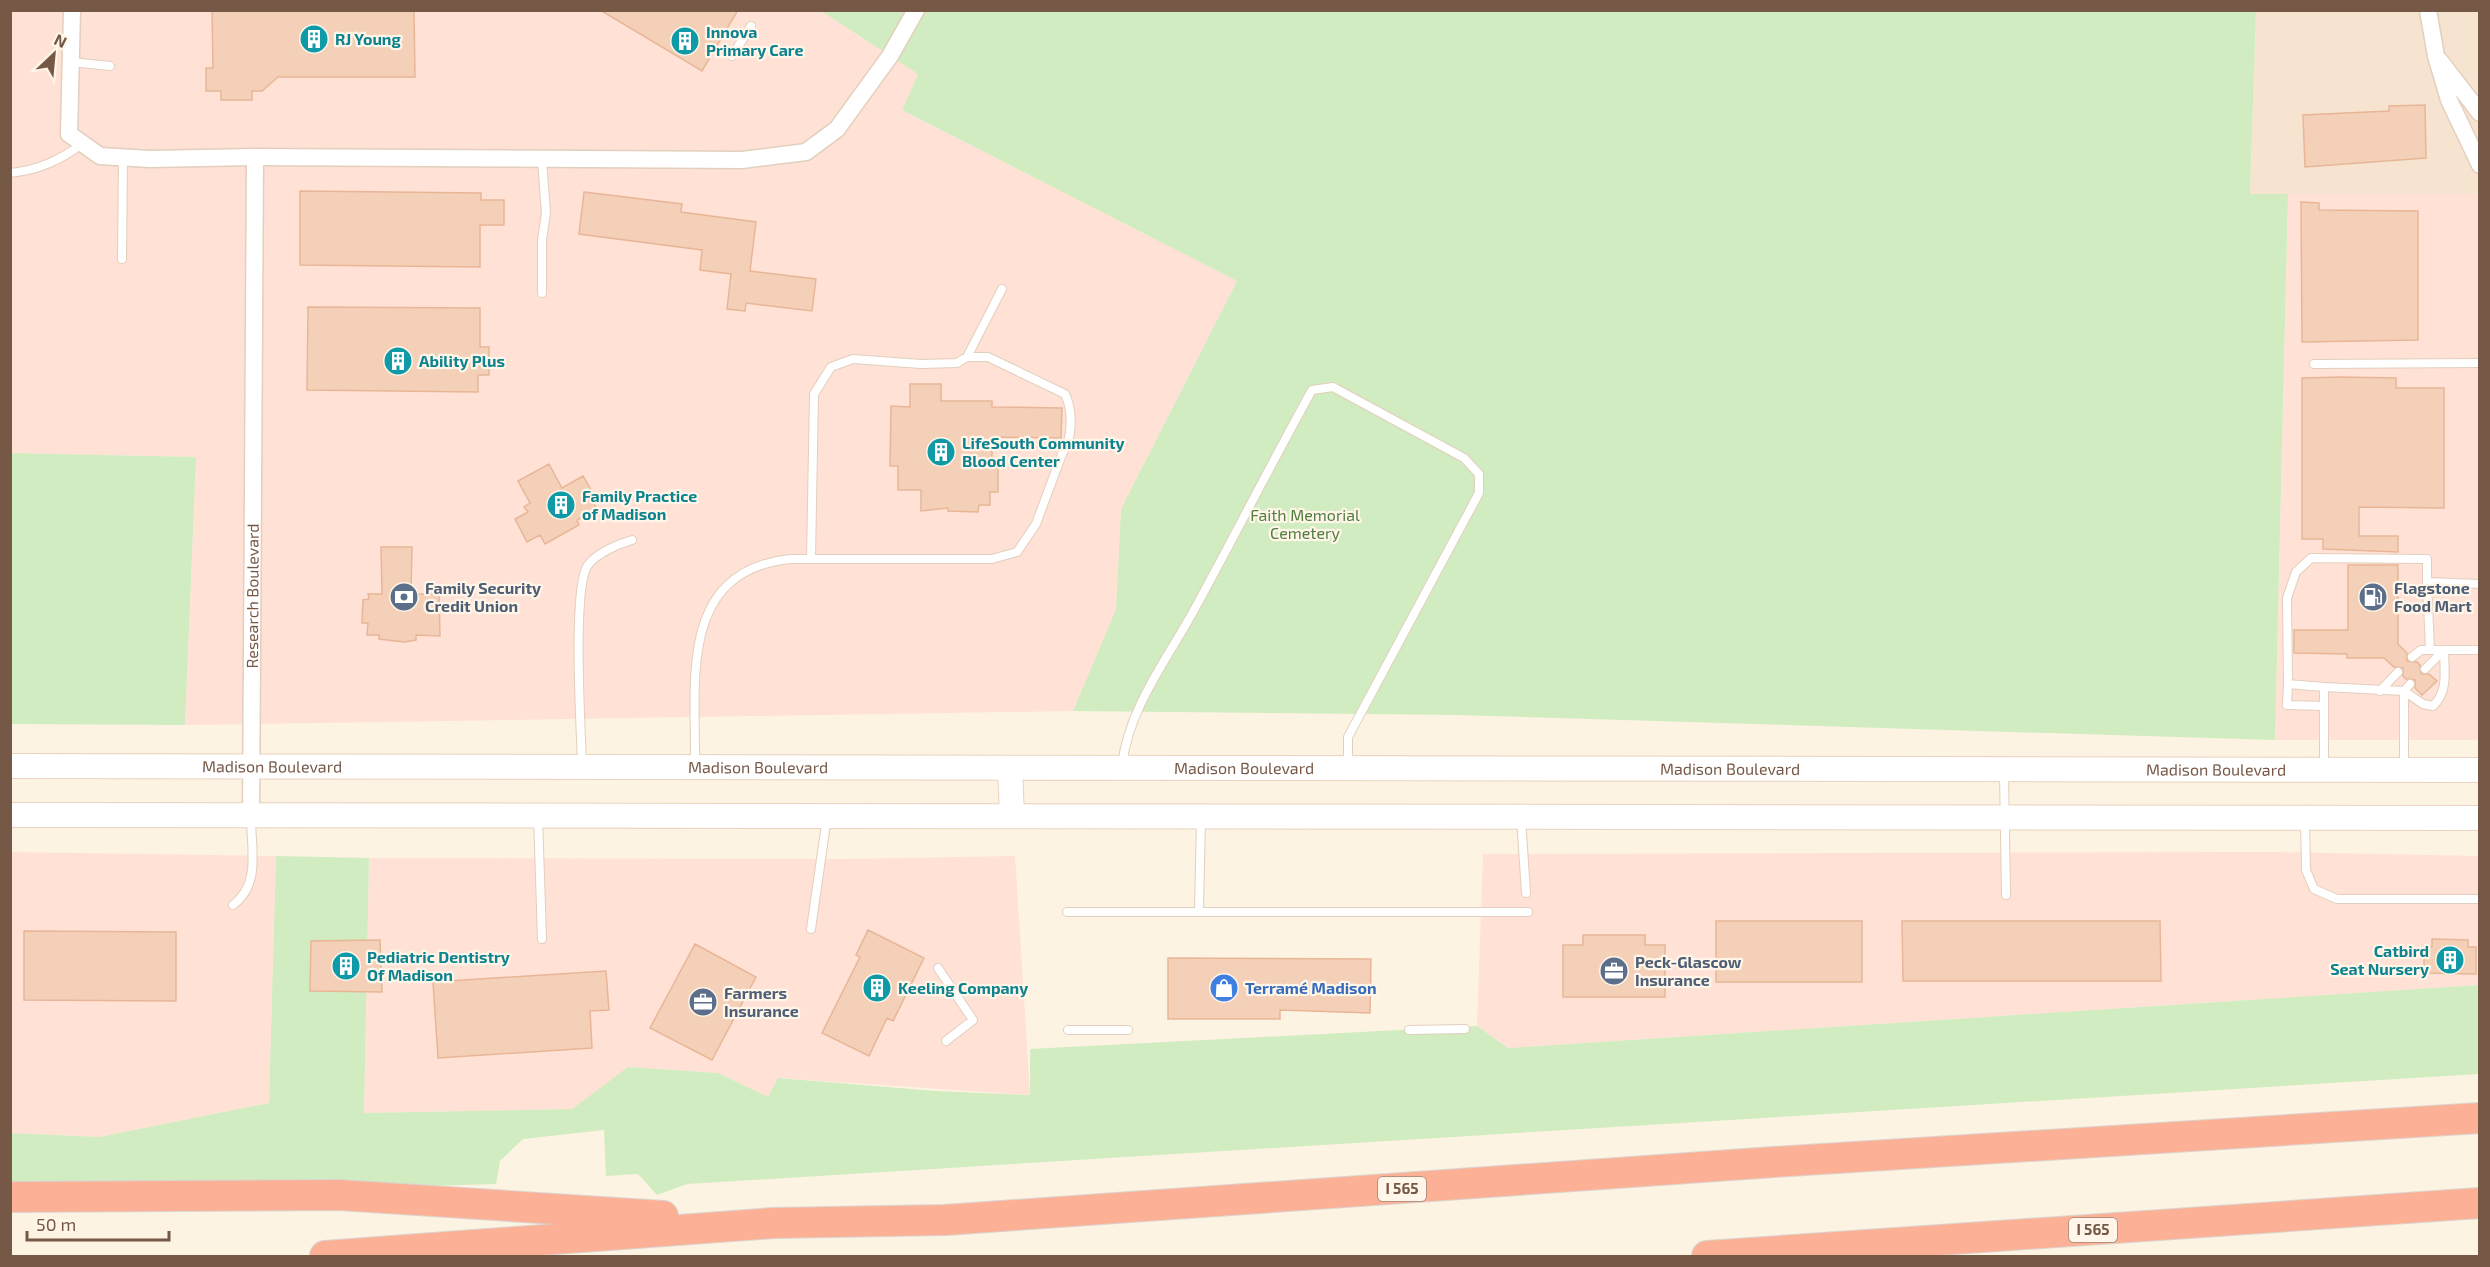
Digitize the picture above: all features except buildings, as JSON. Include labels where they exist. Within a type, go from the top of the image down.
[{"type":"highway","name":"I 565","points":[[325,1257],[774,1223],[945,1220],[1762,1163],[2480,1118]]},
{"type":"highway","points":[[10,1197],[339,1195],[774,1223]]},
{"type":"highway","name":"I 565","points":[[1707,1257],[2480,1203]]},
{"type":"main road","name":"Madison Boulevard","points":[[10,766],[2480,770]]},
{"type":"main road","points":[[1010,768],[1012,816]]},
{"type":"main road","points":[[10,815],[2480,818]]},
{"type":"street","points":[[72,10],[69,134],[100,156],[542,160],[742,160],[806,152],[837,129],[890,56],[916,10]]},
{"type":"street","points":[[2428,10],[2436,56],[2449,100],[2480,165]]},
{"type":"street","points":[[2436,56],[2480,113]]},
{"type":"street","name":"Research Boulevard","points":[[251,816],[255,157]]},
{"type":"lane","points":[[732,56],[751,26]]},
{"type":"lane","points":[[71,62],[110,66]]},
{"type":"lane","points":[[10,173],[31,171],[61,159],[82,144]]},
{"type":"lane","points":[[122,259],[123,158]]},
{"type":"lane","points":[[542,160],[546,213],[542,240],[542,293]]},
{"type":"lane","points":[[967,357],[1002,289]]},
{"type":"lane","points":[[695,767],[697,646],[702,625],[713,602],[729,581],[768,561],[811,558],[992,559],[1017,552],[1036,524],[1062,454],[1068,446],[1071,405],[1065,394],[988,357],[967,357],[957,363],[921,364],[853,359],[831,367],[814,394],[811,558]]},
{"type":"lane","points":[[2314,364],[2480,363]]},
{"type":"lane","points":[[1121,768],[1125,739],[1135,713],[1193,611],[1312,390],[1333,387],[1464,458],[1479,474],[1479,493],[1348,737],[1348,768]]},
{"type":"lane","points":[[582,767],[579,638],[581,583],[588,565],[617,544],[632,540]]},
{"type":"lane","points":[[2324,706],[2287,705],[2287,598],[2296,572],[2311,558],[2427,559],[2430,650]]},
{"type":"lane","points":[[2427,582],[2480,584]]},
{"type":"lane","points":[[2412,657],[2421,650],[2480,651]]},
{"type":"lane","points":[[2288,684],[2403,691],[2423,704],[2433,706],[2442,698],[2445,686],[2444,650]]},
{"type":"lane","points":[[2425,669],[2444,650]]},
{"type":"lane","points":[[2380,691],[2398,672]]},
{"type":"lane","points":[[2404,770],[2403,691],[2410,684]]},
{"type":"lane","points":[[2324,687],[2324,770]]},
{"type":"lane","points":[[2004,769],[2006,896]]},
{"type":"lane","points":[[233,905],[245,896],[252,882],[251,816]]},
{"type":"lane","points":[[538,816],[542,939]]},
{"type":"lane","points":[[811,929],[827,816]]},
{"type":"lane","points":[[1199,912],[1201,816]]},
{"type":"lane","points":[[1521,817],[1526,893]]},
{"type":"lane","points":[[2305,818],[2306,870],[2314,889],[2337,899],[2480,899]]},
{"type":"lane","points":[[1067,912],[1528,912]]},
{"type":"lane","points":[[938,968],[973,1020],[946,1041]]},
{"type":"lane","points":[[1409,1030],[1465,1029]]},
{"type":"lane","points":[[1068,1030],[1128,1030]]},
{"type":"shaded area","points":[[11,11],[821,11],[918,74],[902,110],[1237,281],[1121,509],[1116,609],[1073,711],[185,725],[196,457],[11,453]]},
{"type":"shaded area","points":[[2256,11],[2479,11],[2479,194],[2250,194]]},
{"type":"shaded area","points":[[2288,194],[2479,194],[2479,740],[2275,740]]},
{"type":"shaded area","points":[[11,852],[276,856],[269,1103],[99,1137],[11,1133]]},
{"type":"shaded area","points":[[2269,852],[2479,856],[2479,985],[1508,1048],[1477,1026],[1483,854]]},
{"type":"shaded area","points":[[1015,856],[1030,1095],[779,1078],[768,1097],[718,1073],[629,1067],[572,1109],[364,1113],[369,858],[845,859]]},
{"type":"green space","name":"Faith Memorial Cemetery","points":[[821,11],[2256,11],[2250,194],[2288,194],[2275,740],[1457,715],[1073,711],[1116,609],[1121,509],[1237,281],[902,110],[918,74]]},
{"type":"green space","points":[[11,453],[196,457],[185,725],[11,724]]},
{"type":"green space","points":[[276,856],[369,858],[364,1113],[572,1109],[628,1067],[718,1073],[768,1097],[778,1078],[936,1091],[1030,1095],[1030,1049],[1477,1026],[1508,1048],[2479,985],[2479,1074],[687,1184],[657,1195],[638,1174],[606,1176],[604,1130],[523,1139],[500,1161],[496,1184],[280,1190],[11,1189],[11,1133],[99,1137],[269,1103]]},
{"type":"place","name":"RJ Young","points":[[314,39]]},
{"type":"place","name":"Innova Primary Care","points":[[685,41]]},
{"type":"place","name":"Ability Plus","points":[[398,361]]},
{"type":"place","name":"LifeSouth Community Blood Center","points":[[941,452]]},
{"type":"place","name":"Family Practice of Madison","points":[[561,505]]},
{"type":"place","name":"Family Security Credit Union","points":[[404,597]]},
{"type":"place","name":"Flagstone Food Mart","points":[[2373,597]]},
{"type":"place","name":"Catbird Seat Nursery","points":[[2450,960]]},
{"type":"place","name":"Pediatric Dentistry Of Madison","points":[[346,966]]},
{"type":"place","name":"Peck-Glascow Insurance","points":[[1614,971]]},
{"type":"place","name":"Keeling Company","points":[[877,988]]},
{"type":"place","name":"Terramé Madison","points":[[1224,988]]},
{"type":"place","name":"Farmers Insurance","points":[[703,1002]]}]
